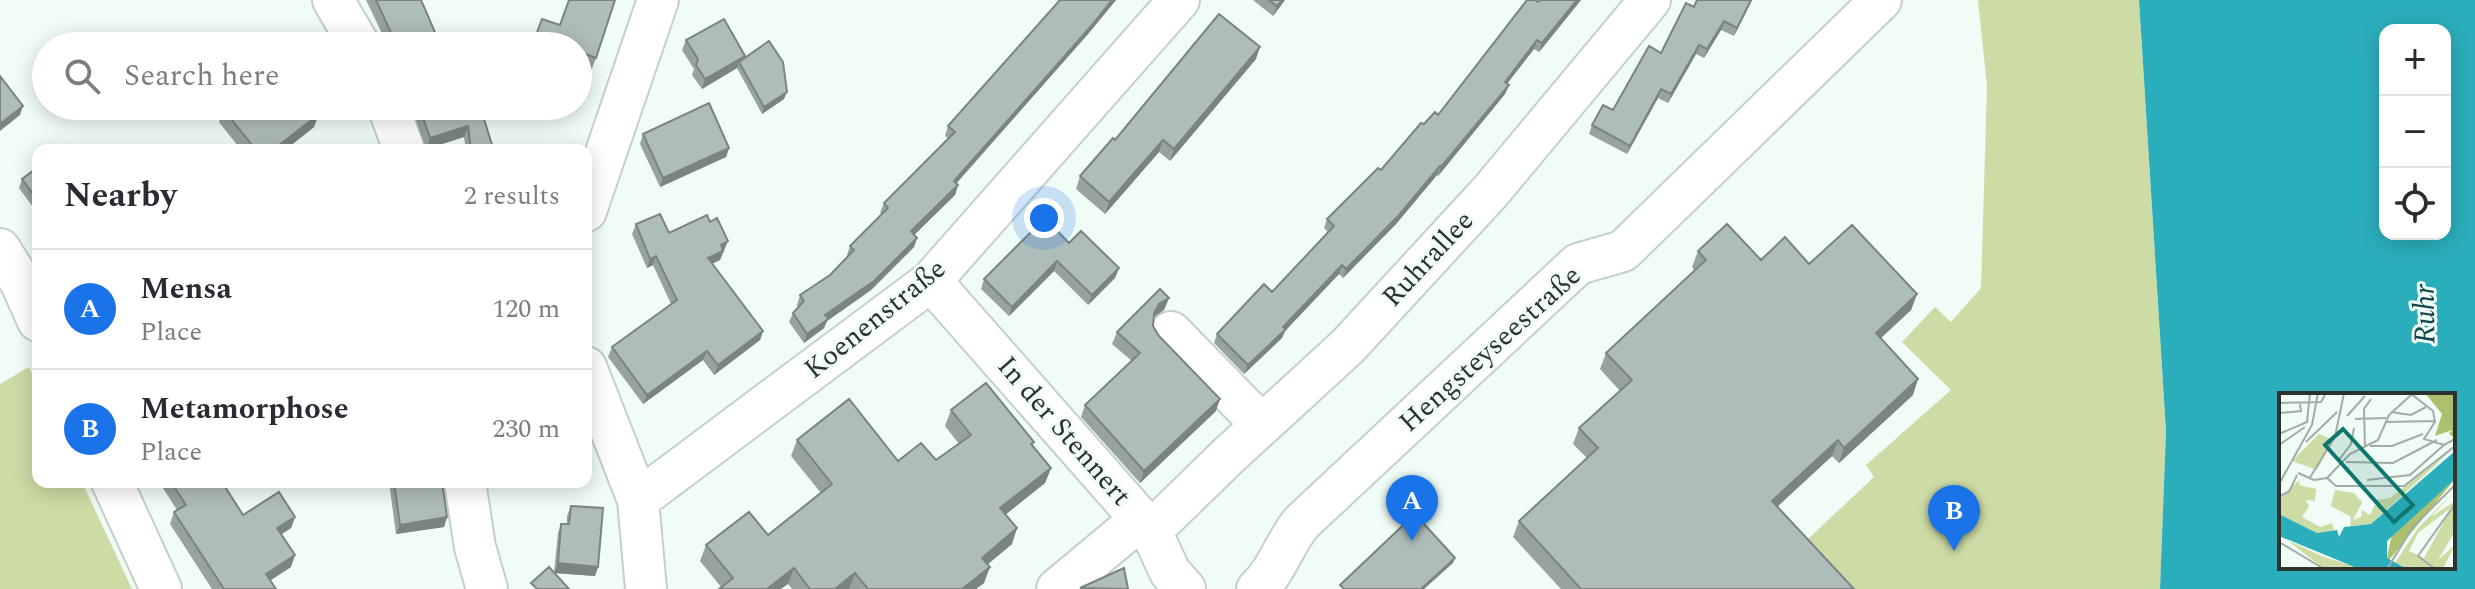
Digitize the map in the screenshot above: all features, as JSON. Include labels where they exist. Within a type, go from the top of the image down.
[{"type":"street","points":[[333,0],[352,32]]},
{"type":"street","points":[[592,193],[658,0]]},
{"type":"street","name":"Koenenstraße","points":[[638,500],[931,281],[1179,0]]},
{"type":"street","name":"Ruhrallee","points":[[1057,589],[1146,525],[1348,346],[1490,192],[1650,0]]},
{"type":"street","name":"Hengsteyseestraße","points":[[1259,589],[1276,568],[1294,531],[1302,522],[1578,264],[1623,251],[1881,0]]},
{"type":"street","points":[[393,120],[402,144]]},
{"type":"street","points":[[0,249],[32,308]]},
{"type":"street","name":"In der Stennert","points":[[931,281],[1146,525],[1170,572],[1185,589]]},
{"type":"street","points":[[1171,332],[1262,425]]},
{"type":"street","points":[[592,382],[638,500],[646,589]]},
{"type":"street","points":[[115,488],[161,589]]},
{"type":"street","points":[[466,488],[475,547],[487,589]]},
{"type":"green space","points":[[1978,0],[2139,0],[2166,431],[2160,589],[1855,589],[1808,539],[1874,477],[1866,465],[1951,390],[1902,342],[1935,307],[1951,322],[1981,288],[1987,86]]},
{"type":"green space","points":[[29,367],[32,374],[32,488],[85,488],[132,589],[0,589],[0,384]]},
{"type":"water","name":"Ruhr","points":[[2139,0],[2475,0],[2475,589],[2160,589],[2166,431]]},
{"type":"building","points":[[376,0],[421,0],[435,32],[391,32]]},
{"type":"building","points":[[569,0],[615,0],[596,58],[592,56],[592,32],[537,32],[542,19],[560,25]]},
{"type":"building","points":[[1060,0],[1112,0],[954,181],[958,185],[911,231],[917,238],[874,281],[825,315],[828,319],[807,334],[793,313],[804,301],[800,295],[830,275],[854,250],[850,246],[888,208],[884,203],[955,132],[948,126]]},
{"type":"building","points":[[1527,0],[1577,0],[1542,43],[1537,40],[1505,82],[1509,85],[1399,215],[1346,269],[1342,265],[1283,327],[1286,329],[1248,365],[1217,334],[1264,284],[1272,292],[1334,226],[1327,219],[1378,168],[1381,170],[1421,123],[1424,124],[1435,112],[1438,115]]},
{"type":"building","points":[[1697,0],[1751,0],[1737,28],[1724,21],[1707,49],[1699,45],[1671,94],[1661,89],[1630,146],[1592,125],[1603,105],[1613,110],[1649,46],[1661,53],[1686,3],[1694,7]]},
{"type":"building","points":[[1219,14],[1260,47],[1174,149],[1163,140],[1109,202],[1080,176],[1113,138],[1115,140]]},
{"type":"building","points":[[724,19],[745,56],[705,79],[696,65],[698,59],[686,40]]},
{"type":"building","points":[[769,41],[783,62],[787,92],[764,107],[739,62]]},
{"type":"building","points":[[0,76],[23,106],[0,124]]},
{"type":"building","points":[[709,103],[729,148],[663,178],[643,134]]},
{"type":"building","points":[[232,120],[311,120],[281,144],[251,144]]},
{"type":"building","points":[[424,120],[484,120],[492,144],[470,144],[468,126],[430,138]]},
{"type":"building","points":[[32,172],[32,193],[22,179]]},
{"type":"building","points":[[660,214],[669,233],[707,215],[710,222],[717,218],[728,241],[721,245],[723,251],[708,258],[763,331],[718,365],[707,351],[647,395],[612,347],[677,300],[656,256],[650,259],[636,224]]},
{"type":"building","points":[[1045,218],[1069,243],[1081,231],[1119,268],[1092,295],[1057,261],[1012,307],[984,279]]},
{"type":"building","points":[[1727,224],[1761,260],[1785,237],[1809,264],[1852,225],[1917,294],[1876,333],[1918,379],[1844,448],[1838,440],[1772,501],[1854,589],[1581,589],[1519,521],[1598,448],[1579,428],[1632,380],[1606,353],[1706,260],[1698,251]]},
{"type":"building","points":[[1160,289],[1169,298],[1159,304],[1154,313],[1153,326],[1220,399],[1144,471],[1085,405],[1140,353],[1117,332]]},
{"type":"building","points":[[986,383],[1051,468],[1000,508],[1017,528],[982,558],[990,567],[962,589],[868,589],[855,573],[835,589],[810,589],[794,568],[767,589],[719,589],[733,578],[706,545],[749,512],[768,535],[832,484],[797,440],[849,399],[898,461],[921,443],[936,460],[971,435],[951,410]]},
{"type":"building","points":[[175,488],[226,488],[243,515],[279,492],[295,517],[277,528],[295,555],[266,574],[276,589],[224,589],[174,512],[186,505]]},
{"type":"building","points":[[395,488],[443,488],[447,517],[400,525]]},
{"type":"building","points":[[571,506],[603,508],[598,567],[558,563],[561,524],[569,524]]},
{"type":"building","points":[[1415,514],[1455,558],[1421,589],[1344,589],[1340,585]]},
{"type":"building","points":[[549,567],[569,589],[537,589],[531,583]]},
{"type":"building","points":[[1124,568],[1128,589],[1080,588]]},
{"type":"place","name":"Mensa","points":[[1412,541]]},
{"type":"place","name":"Metamorphose","points":[[1954,551]]}]
